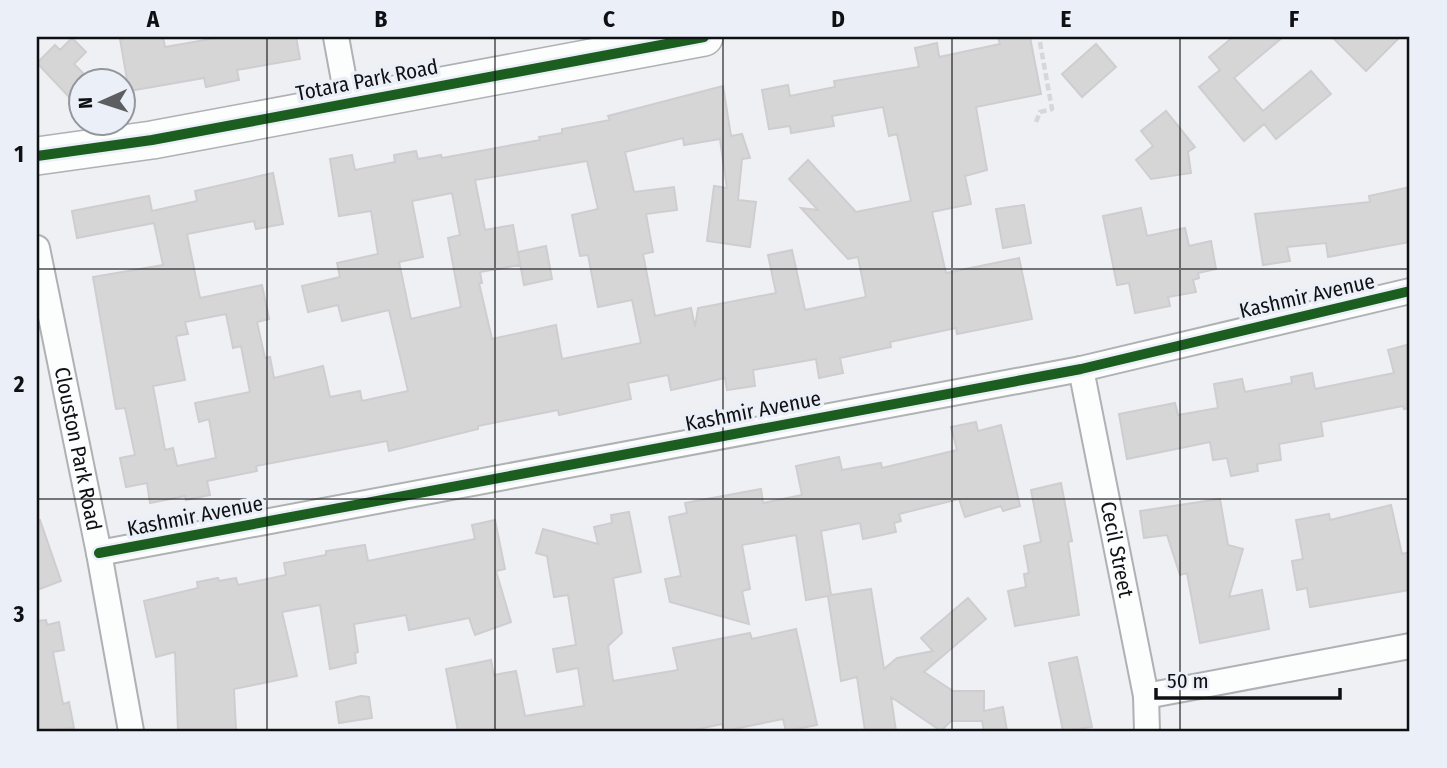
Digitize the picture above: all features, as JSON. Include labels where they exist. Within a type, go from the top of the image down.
[{"type":"street","points":[[336,37],[348,102]]},
{"type":"street","name":"Totara Park Road","points":[[37,156],[152,141],[704,37]]},
{"type":"street","name":"Clouston Park Road","points":[[37,248],[99,553],[131,731]]},
{"type":"street","name":"Kashmir Avenue","points":[[99,553],[1081,369],[1410,291]]},
{"type":"street","name":"Cecil Street","points":[[1081,369],[1146,696],[1147,731]]},
{"type":"street","points":[[1146,696],[1410,646]]},
{"type":"path","points":[[1036,122],[1040,112],[1052,109],[1040,37]]},
{"type":"building","points":[[163,37],[165,47],[222,37],[296,37],[300,59],[237,70],[239,80],[206,87],[204,78],[136,90],[136,66],[125,66],[120,39]]},
{"type":"building","points":[[998,37],[1030,37],[1041,94],[976,107],[987,170],[965,176],[971,204],[932,212],[946,273],[1019,258],[1032,319],[957,334],[956,328],[890,342],[891,347],[840,358],[843,373],[819,378],[816,359],[753,370],[755,386],[727,390],[725,378],[671,390],[668,375],[628,383],[631,399],[559,415],[558,410],[478,426],[478,429],[389,451],[387,441],[256,466],[257,471],[207,481],[210,495],[186,500],[185,496],[150,503],[147,483],[126,487],[120,458],[135,455],[125,408],[116,409],[93,277],[163,265],[154,223],[77,238],[72,211],[149,196],[152,211],[197,201],[195,191],[273,173],[283,224],[256,229],[254,221],[187,234],[200,298],[262,285],[269,319],[257,322],[265,358],[270,357],[274,378],[323,366],[330,397],[360,391],[362,401],[408,391],[389,310],[342,321],[338,305],[308,312],[302,286],[340,277],[337,263],[378,254],[371,211],[339,216],[330,159],[352,155],[355,170],[395,162],[394,155],[416,151],[418,159],[441,155],[442,158],[540,140],[539,137],[562,133],[562,129],[610,120],[608,116],[723,86],[731,136],[742,134],[750,158],[742,159],[738,200],[756,202],[750,247],[707,241],[714,186],[727,188],[720,139],[684,145],[683,138],[625,152],[634,192],[674,187],[677,210],[646,214],[653,252],[643,254],[655,316],[691,308],[695,327],[698,308],[776,293],[768,255],[792,250],[805,310],[866,297],[858,257],[848,259],[801,208],[818,210],[789,179],[808,160],[856,212],[911,201],[897,134],[889,136],[883,107],[832,116],[834,126],[791,133],[790,126],[769,129],[762,90],[788,85],[790,96],[835,87],[834,81],[919,67],[915,48],[937,43],[939,57],[1000,44]],"holes":[[[587,161],[598,209],[572,215],[580,256],[588,255],[598,307],[632,300],[641,343],[562,359],[556,325],[492,339],[479,283],[482,283],[480,272],[520,265],[513,225],[485,230],[475,180]],[[452,193],[460,235],[448,238],[461,307],[411,319],[399,262],[423,257],[412,201]],[[226,314],[233,348],[241,346],[250,392],[195,403],[199,422],[209,419],[216,458],[177,466],[173,448],[165,450],[153,386],[185,380],[176,336],[188,334],[185,322]]]},
{"type":"building","points":[[1233,37],[1283,37],[1234,78],[1263,111],[1311,71],[1331,94],[1276,139],[1264,124],[1244,141],[1199,87],[1220,70],[1209,57]]},
{"type":"building","points":[[1332,37],[1400,37],[1366,71]]},
{"type":"building","points":[[72,38],[86,52],[74,64],[76,66],[66,66],[66,94],[37,63],[55,45],[60,50]]},
{"type":"building","points":[[1096,44],[1116,67],[1082,97],[1062,74]]},
{"type":"building","points":[[1166,111],[1195,147],[1188,152],[1191,173],[1151,179],[1136,160],[1153,146],[1141,131]]},
{"type":"building","points":[[1410,187],[1410,242],[1328,257],[1326,243],[1287,247],[1290,261],[1263,265],[1255,214],[1370,202],[1369,196]]},
{"type":"building","points":[[1024,205],[1031,243],[1003,248],[996,209]]},
{"type":"building","points":[[1141,208],[1147,236],[1185,228],[1189,246],[1211,241],[1216,269],[1198,273],[1199,278],[1193,280],[1196,292],[1168,297],[1170,306],[1135,313],[1129,283],[1117,285],[1103,216]]},
{"type":"building","points":[[546,246],[552,279],[524,285],[518,252]]},
{"type":"building","points":[[1410,344],[1410,408],[1404,409],[1403,406],[1321,422],[1323,436],[1279,444],[1281,460],[1257,464],[1258,471],[1231,476],[1227,458],[1213,460],[1210,442],[1127,459],[1119,414],[1175,403],[1178,415],[1218,408],[1214,384],[1242,379],[1245,392],[1292,383],[1291,377],[1312,373],[1315,389],[1394,373],[1388,350]]},
{"type":"building","points":[[976,422],[978,431],[1001,425],[1020,506],[1003,511],[1001,506],[965,517],[959,499],[899,514],[901,521],[894,523],[896,532],[863,539],[860,523],[821,531],[831,595],[871,589],[884,669],[897,658],[933,651],[921,638],[968,598],[986,619],[924,672],[953,691],[984,691],[984,711],[1003,707],[1007,731],[984,731],[982,721],[951,721],[941,731],[891,697],[896,731],[865,731],[857,677],[841,681],[828,596],[806,600],[796,535],[742,545],[750,589],[742,591],[749,624],[670,602],[665,579],[681,576],[669,517],[687,513],[685,503],[761,489],[763,503],[802,495],[796,466],[839,457],[842,470],[881,463],[882,468],[957,450],[951,427]]},
{"type":"building","points":[[1061,483],[1072,541],[1068,542],[1079,615],[1015,626],[1008,591],[1026,587],[1024,574],[1029,573],[1024,546],[1041,542],[1031,490]]},
{"type":"building","points":[[1220,499],[1228,545],[1243,549],[1229,597],[1262,590],[1269,629],[1200,643],[1187,573],[1180,575],[1167,535],[1144,538],[1140,511]]},
{"type":"building","points":[[1391,505],[1402,554],[1410,552],[1410,590],[1310,607],[1307,588],[1297,590],[1292,561],[1303,559],[1296,520],[1329,514],[1330,520]]},
{"type":"building","points":[[629,512],[641,572],[613,578],[622,633],[608,646],[613,681],[678,670],[673,648],[750,633],[752,639],[796,629],[817,725],[786,731],[783,719],[724,731],[722,724],[689,731],[458,731],[446,669],[491,660],[494,675],[516,671],[525,716],[584,706],[578,668],[557,672],[553,649],[576,645],[568,595],[554,597],[547,556],[536,553],[543,529],[598,544],[594,527],[612,523],[611,515]]},
{"type":"building","points":[[40,520],[61,581],[37,590],[37,521]]},
{"type":"building","points":[[495,520],[505,569],[496,571],[511,622],[475,635],[469,618],[409,630],[406,615],[354,624],[358,652],[355,653],[356,663],[330,669],[320,605],[282,612],[297,676],[234,689],[236,731],[178,731],[175,652],[156,657],[144,601],[198,588],[197,582],[218,578],[219,581],[236,578],[238,585],[286,575],[284,563],[326,555],[326,551],[365,545],[368,561],[475,539],[472,525]]},
{"type":"building","points":[[46,620],[47,625],[59,622],[64,650],[53,652],[63,704],[69,702],[74,728],[37,731],[37,621]]},
{"type":"building","points":[[1077,657],[1092,727],[1063,731],[1049,663]]},
{"type":"building","points":[[361,696],[369,697],[372,718],[339,723],[336,702]]},
{"type":"cycle path","points":[[37,156],[152,140],[704,37]]},
{"type":"cycle path","points":[[99,553],[1081,369],[1410,291]]}]
